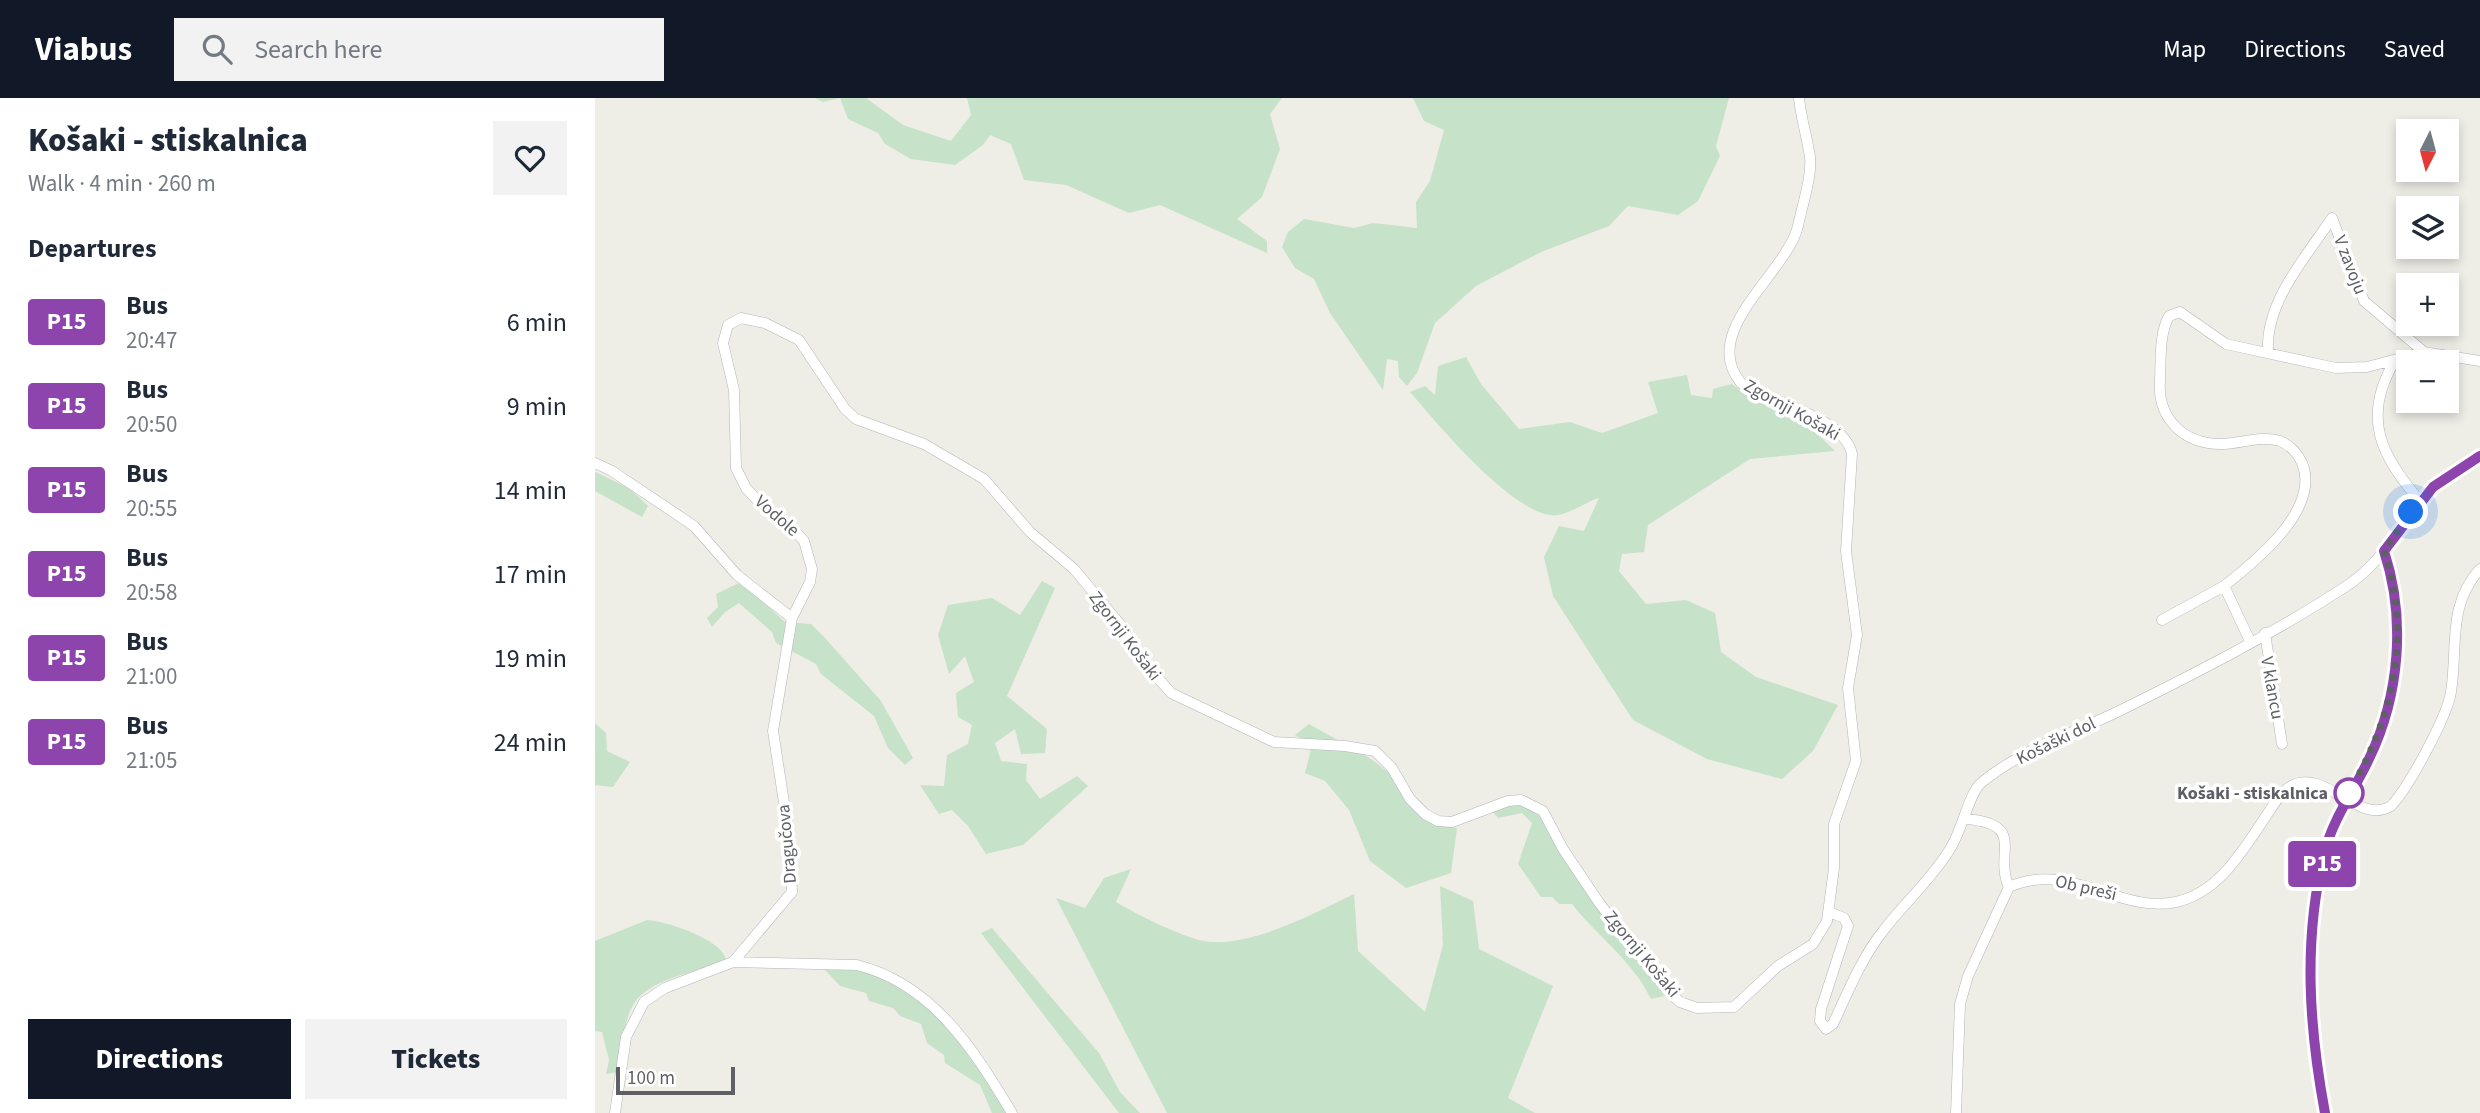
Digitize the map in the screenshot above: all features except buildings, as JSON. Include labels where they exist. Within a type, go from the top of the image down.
[{"type":"street","name":"Zgornji Košaki","points":[[884,429],[924,443],[984,479],[1030,532],[1074,569],[1119,623],[1163,687],[1191,705],[1274,742],[1345,746],[1375,751],[1392,768],[1410,799],[1425,814],[1438,821],[1453,822],[1508,801],[1521,800],[1543,810],[1563,849],[1600,904],[1667,990],[1680,1002],[1710,1010],[1734,1007],[1778,966],[1813,944],[1829,912],[1834,868],[1834,824],[1856,761],[1848,688],[1857,635],[1846,551],[1852,454],[1848,441],[1778,398],[1741,383],[1730,359],[1734,335],[1744,307],[1782,258],[1797,229],[1810,159],[1800,98]]},
{"type":"street","name":"V zavoju","points":[[2269,352],[2267,335],[2274,313],[2332,218],[2364,301],[2422,350]]},
{"type":"street","points":[[2162,620],[2224,586],[2268,546],[2299,511],[2305,496],[2304,467],[2290,447],[2279,441],[2202,442],[2184,435],[2171,424],[2159,391],[2165,323],[2169,316],[2180,313],[2226,344],[2336,368],[2394,362],[2383,388],[2380,439],[2393,470],[2420,501]]},
{"type":"street","name":"Vodole","points":[[792,618],[810,582],[810,556],[804,541],[746,488],[736,468],[734,390],[723,343],[728,325],[741,318],[751,319],[790,333],[807,351],[845,409],[856,419],[884,429]]},
{"type":"street","points":[[2459,358],[2480,361]]},
{"type":"street","name":"Košaški dol","points":[[1829,912],[1845,918],[1849,926],[1821,1009],[1819,1021],[1826,1028],[1833,1024],[1858,969],[1881,933],[1949,851],[1966,819],[1973,790],[2029,751],[2154,694],[2348,586],[2384,551],[2420,501],[2452,472],[2480,456]]},
{"type":"street","points":[[595,463],[613,471],[694,526],[737,575],[792,618]]},
{"type":"street","points":[[2325,1113],[2310,1004],[2311,946],[2324,854],[2345,799],[2369,760],[2381,731],[2396,664],[2395,591],[2384,551]]},
{"type":"street","name":"Ob preši","points":[[2009,887],[2021,881],[2054,879],[2090,885],[2144,902],[2174,902],[2206,890],[2222,876],[2279,797],[2291,786],[2312,783],[2345,799],[2377,810],[2387,809],[2397,800],[2445,715],[2451,692],[2453,627],[2465,589],[2480,569]]},
{"type":"street","points":[[2224,586],[2250,641]]},
{"type":"street","name":"Dragučova","points":[[615,1113],[626,1037],[644,1002],[665,988],[733,962],[792,892],[789,835],[773,743],[792,618]]},
{"type":"street","name":"V klancu","points":[[2265,633],[2282,744]]},
{"type":"street","points":[[1956,1113],[1959,1004],[1968,976],[2009,887],[2005,879],[2006,849],[2001,832],[1986,821],[1966,819]]},
{"type":"street","points":[[733,962],[834,963],[867,968],[889,976],[921,995],[946,1017],[976,1056],[1013,1113]]},
{"type":"green space","points":[[815,98],[840,98],[823,102]]},
{"type":"green space","points":[[840,98],[866,98],[903,125],[951,141],[971,115],[967,98],[1282,98],[1270,114],[1280,149],[1262,197],[1237,219],[1267,241],[1267,253],[1160,205],[1129,213],[1066,185],[1024,180],[1011,144],[990,135],[983,145],[955,165],[911,159],[885,144],[878,133],[848,119]]},
{"type":"green space","points":[[1413,98],[1729,98],[1716,146],[1720,156],[1698,201],[1678,215],[1628,206],[1609,226],[1541,252],[1476,286],[1435,323],[1417,373],[1407,386],[1399,377],[1398,361],[1387,359],[1383,390],[1330,313],[1314,279],[1295,268],[1282,247],[1288,232],[1304,219],[1354,228],[1373,223],[1417,228],[1416,202],[1430,181],[1444,130],[1424,121]]},
{"type":"green space","points":[[1466,357],[1481,384],[1519,429],[1570,422],[1602,433],[1658,413],[1648,382],[1687,375],[1691,395],[1712,398],[1713,389],[1732,384],[1789,414],[1835,451],[1750,459],[1648,525],[1644,552],[1622,554],[1619,571],[1646,604],[1686,600],[1715,613],[1721,652],[1756,677],[1838,705],[1813,751],[1782,779],[1707,759],[1633,720],[1553,596],[1544,557],[1559,526],[1584,531],[1599,498],[1558,515],[1541,513],[1521,503],[1457,446],[1410,392],[1425,386],[1435,395],[1438,366]]},
{"type":"green space","points":[[595,472],[629,488],[648,506],[642,517],[595,491]]},
{"type":"green space","points":[[1042,581],[1055,588],[1007,696],[1047,729],[1045,753],[1021,754],[1015,729],[995,743],[1001,761],[1027,764],[1026,780],[1040,799],[1077,776],[1088,786],[1023,845],[986,854],[968,826],[952,810],[939,814],[920,785],[944,786],[947,755],[968,744],[972,725],[958,717],[956,693],[974,682],[965,656],[949,674],[938,635],[948,605],[992,598],[1020,615]]},
{"type":"green space","points":[[741,582],[785,622],[811,624],[825,638],[881,701],[913,758],[905,765],[888,748],[874,716],[821,674],[816,664],[776,643],[772,632],[739,603],[725,612],[712,627],[707,618],[718,607],[716,594]]},
{"type":"green space","points":[[595,723],[606,733],[607,751],[630,762],[613,787],[595,785]]},
{"type":"green space","points":[[1309,724],[1376,762],[1394,779],[1412,806],[1427,820],[1457,828],[1451,873],[1406,888],[1370,861],[1349,810],[1325,781],[1305,773],[1312,745],[1295,735]]},
{"type":"green space","points":[[1513,804],[1532,807],[1542,814],[1587,893],[1664,996],[1651,999],[1635,973],[1572,904],[1559,904],[1552,897],[1541,897],[1518,864],[1532,823],[1522,813],[1498,818],[1492,811]]},
{"type":"green space","points":[[1131,869],[1116,902],[1177,932],[1211,942],[1266,933],[1303,919],[1354,894],[1358,951],[1425,1012],[1443,945],[1440,886],[1473,901],[1479,949],[1553,986],[1508,1098],[1535,1113],[1167,1113],[1056,898],[1085,908],[1104,878]]},
{"type":"green space","points":[[647,920],[692,932],[714,945],[726,959],[714,966],[669,979],[641,995],[633,1006],[624,1032],[619,1072],[606,1074],[609,1060],[602,1032],[595,1031],[595,941]]},
{"type":"green space","points":[[992,928],[1099,1053],[1120,1092],[1140,1113],[1119,1113],[981,933]]},
{"type":"green space","points":[[847,966],[888,980],[926,1006],[957,1038],[1008,1113],[992,1113],[980,1085],[945,1063],[944,1055],[927,1043],[921,1024],[900,1016],[893,1008],[869,1001],[866,993],[840,986],[824,969]]},
{"type":"bus line","name":"P15","points":[[2325,1113],[2310,1004],[2311,933],[2324,854],[2332,827],[2345,799],[2369,760],[2381,731],[2390,697],[2396,664],[2397,621],[2395,591],[2384,551],[2411,512],[2433,487],[2480,456]]},
{"type":"place","name":"Košaki - stiskalnica","points":[[2349,793]]},
{"type":"route","points":[[2349,793],[2345,799],[2369,760],[2381,731],[2390,697],[2396,664],[2397,621],[2395,591],[2384,551],[2411,512]]}]
